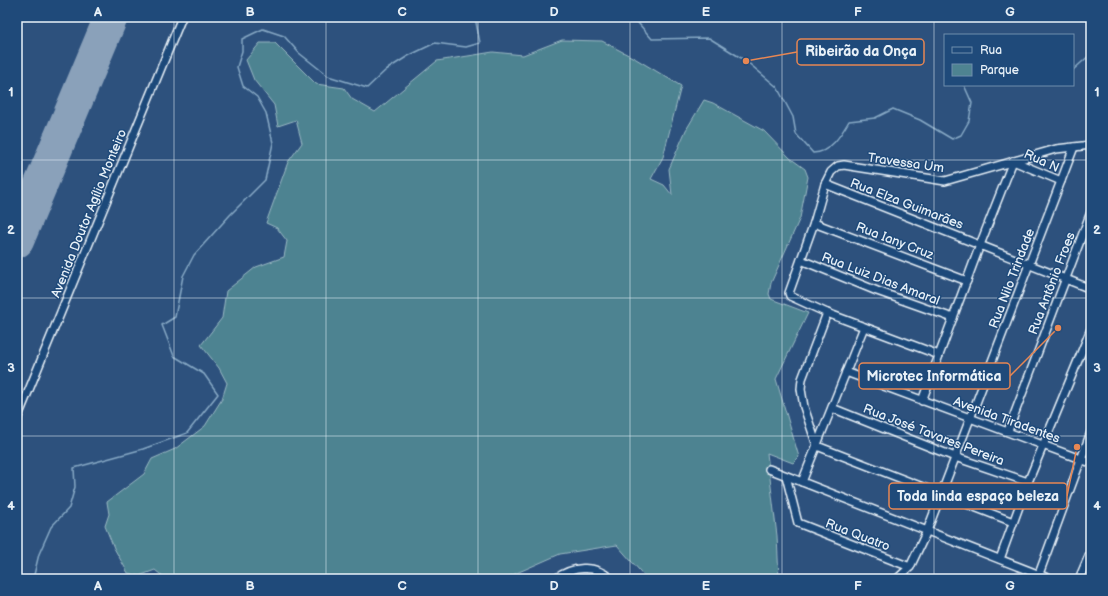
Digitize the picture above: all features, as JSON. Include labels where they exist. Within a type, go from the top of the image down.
[{"type":"street","name":"Avenida Doutor Agílio Monteiro","points":[[17,419],[182,17]]},
{"type":"street","name":"Travessa Um","points":[[827,312],[790,296],[789,293],[814,223],[825,184],[831,172],[838,166],[844,165],[945,181],[1056,149],[1091,145]]},
{"type":"street","name":"Rua Nilo Trindade","points":[[910,567],[927,531],[1074,147]]},
{"type":"street","name":"Rua N","points":[[1013,161],[1061,182]]},
{"type":"street","points":[[922,401],[980,244],[1013,161]]},
{"type":"street","name":"Rua Elza Guimarães","points":[[825,184],[1091,288]]},
{"type":"street","name":"Rua Antônio Froes","points":[[1008,431],[1091,212]]},
{"type":"street","name":"Rua Iany Cruz","points":[[814,223],[967,280]]},
{"type":"street","name":"Rua Luiz Dias Amaral","points":[[801,260],[878,291],[953,318]]},
{"type":"street","points":[[818,446],[800,389],[802,379],[827,312],[939,355]]},
{"type":"street","points":[[802,482],[818,446],[864,327]]},
{"type":"street","points":[[1000,559],[1028,482],[1091,329]]},
{"type":"street","name":"Avenida Tiradentes","points":[[846,372],[1091,463]]},
{"type":"street","name":"Rua José Tavares Pereira","points":[[832,408],[955,457],[1028,482]]},
{"type":"street","points":[[1039,574],[1091,432]]},
{"type":"street","points":[[818,446],[1013,522]]},
{"type":"street","points":[[769,469],[1050,579]]},
{"type":"street","name":"Rua Quatro","points":[[786,476],[798,523],[910,567]]},
{"type":"street","points":[[1079,579],[1091,551]]},
{"type":"street","points":[[897,579],[910,567]]},
{"type":"street","points":[[555,579],[573,569],[584,568],[601,572],[611,579]]},
{"type":"green space","points":[[562,40],[602,41],[681,86],[663,157],[651,179],[664,185],[672,195],[669,169],[686,130],[704,100],[713,103],[764,131],[790,158],[805,169],[808,177],[800,218],[771,283],[769,294],[771,299],[808,313],[776,379],[799,457],[793,463],[767,453],[777,536],[779,579],[647,579],[617,545],[560,554],[503,579],[166,579],[155,570],[139,576],[128,573],[114,548],[105,526],[109,514],[107,502],[144,474],[152,459],[175,449],[205,426],[222,399],[227,383],[219,368],[201,345],[222,318],[226,291],[256,267],[284,257],[287,241],[277,228],[266,223],[288,162],[302,143],[296,120],[278,126],[274,105],[254,80],[246,60],[260,43],[275,43],[316,84],[344,88],[352,99],[375,112],[437,61],[493,52],[523,55]]},
{"type":"green space","points":[[1091,558],[1090,579],[1083,579]]},
{"type":"waterway","points":[[33,579],[39,554],[51,527],[69,508],[75,487],[74,468],[143,449],[187,433],[218,394],[204,374],[174,356],[162,325],[175,317],[183,276],[194,255],[230,215],[265,180],[273,143],[266,113],[257,97],[243,86],[237,67],[242,51],[242,39],[263,29],[284,36],[299,53],[328,76],[367,88],[386,70],[408,56],[435,43],[466,47],[480,43],[475,17]]},
{"type":"waterway","points":[[633,17],[652,39],[709,38],[746,61],[777,87],[793,117],[796,134],[813,153],[830,147],[839,137],[849,121],[875,118],[893,109],[920,120],[952,139],[961,135],[969,121],[972,103],[964,86]]},
{"type":"waterway","points":[[1074,69],[1091,54]]},
{"type":"runway","points":[[17,241],[111,17]]},
{"type":"place","name":"Ribeirão da Onça","points":[[746,61]]},
{"type":"place","name":"Microtec Informática","points":[[1058,328]]},
{"type":"place","name":"Toda linda espaço beleza","points":[[1077,447]]}]
